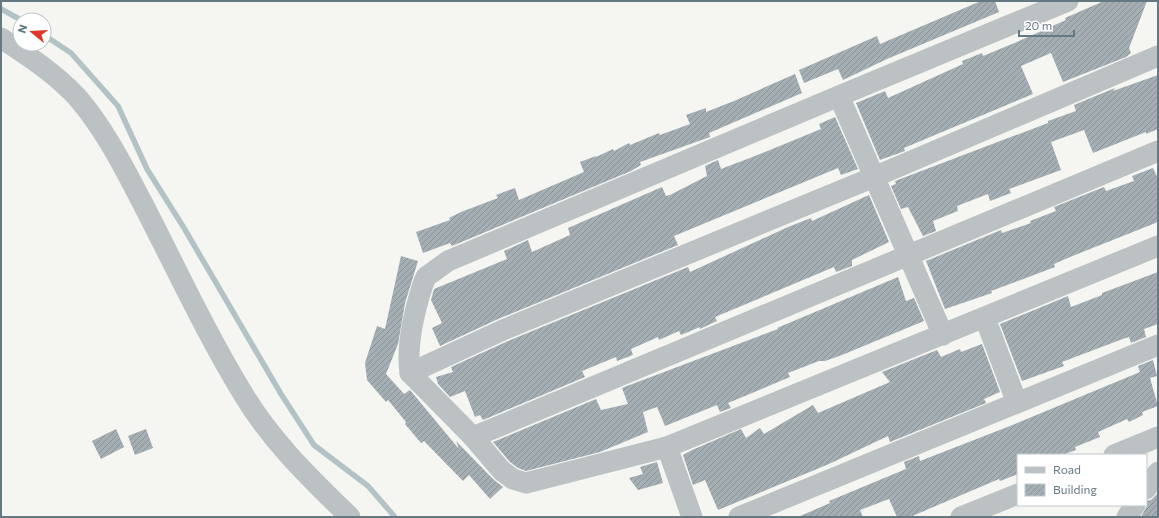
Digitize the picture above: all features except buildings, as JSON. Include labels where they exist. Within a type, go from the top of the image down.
[{"type":"street","points":[[1068,1],[448,261],[426,277],[423,284],[409,347],[408,360],[410,373],[473,437],[502,471],[513,479],[526,483],[667,447],[1158,246]]},
{"type":"street","points":[[1,38],[47,69],[92,115],[125,170],[219,352],[242,393],[288,456],[350,517]]},
{"type":"street","points":[[410,373],[503,330],[874,177],[1158,56]]},
{"type":"street","points":[[839,96],[943,335]]},
{"type":"street","points":[[473,437],[1158,151]]},
{"type":"street","points":[[985,318],[1017,403]]},
{"type":"street","points":[[739,517],[1158,345]]},
{"type":"street","points":[[1116,454],[1158,437]]},
{"type":"street","points":[[667,447],[692,517]]},
{"type":"street","points":[[1147,488],[1158,472]]},
{"type":"street","points":[[961,517],[1017,494]]},
{"type":"street","points":[[1127,517],[1134,506]]},
{"type":"waterway","points":[[1,9],[12,15]]},
{"type":"waterway","points":[[52,40],[71,53],[118,106],[147,169],[184,228],[281,394],[314,445],[368,486],[395,517]]}]
